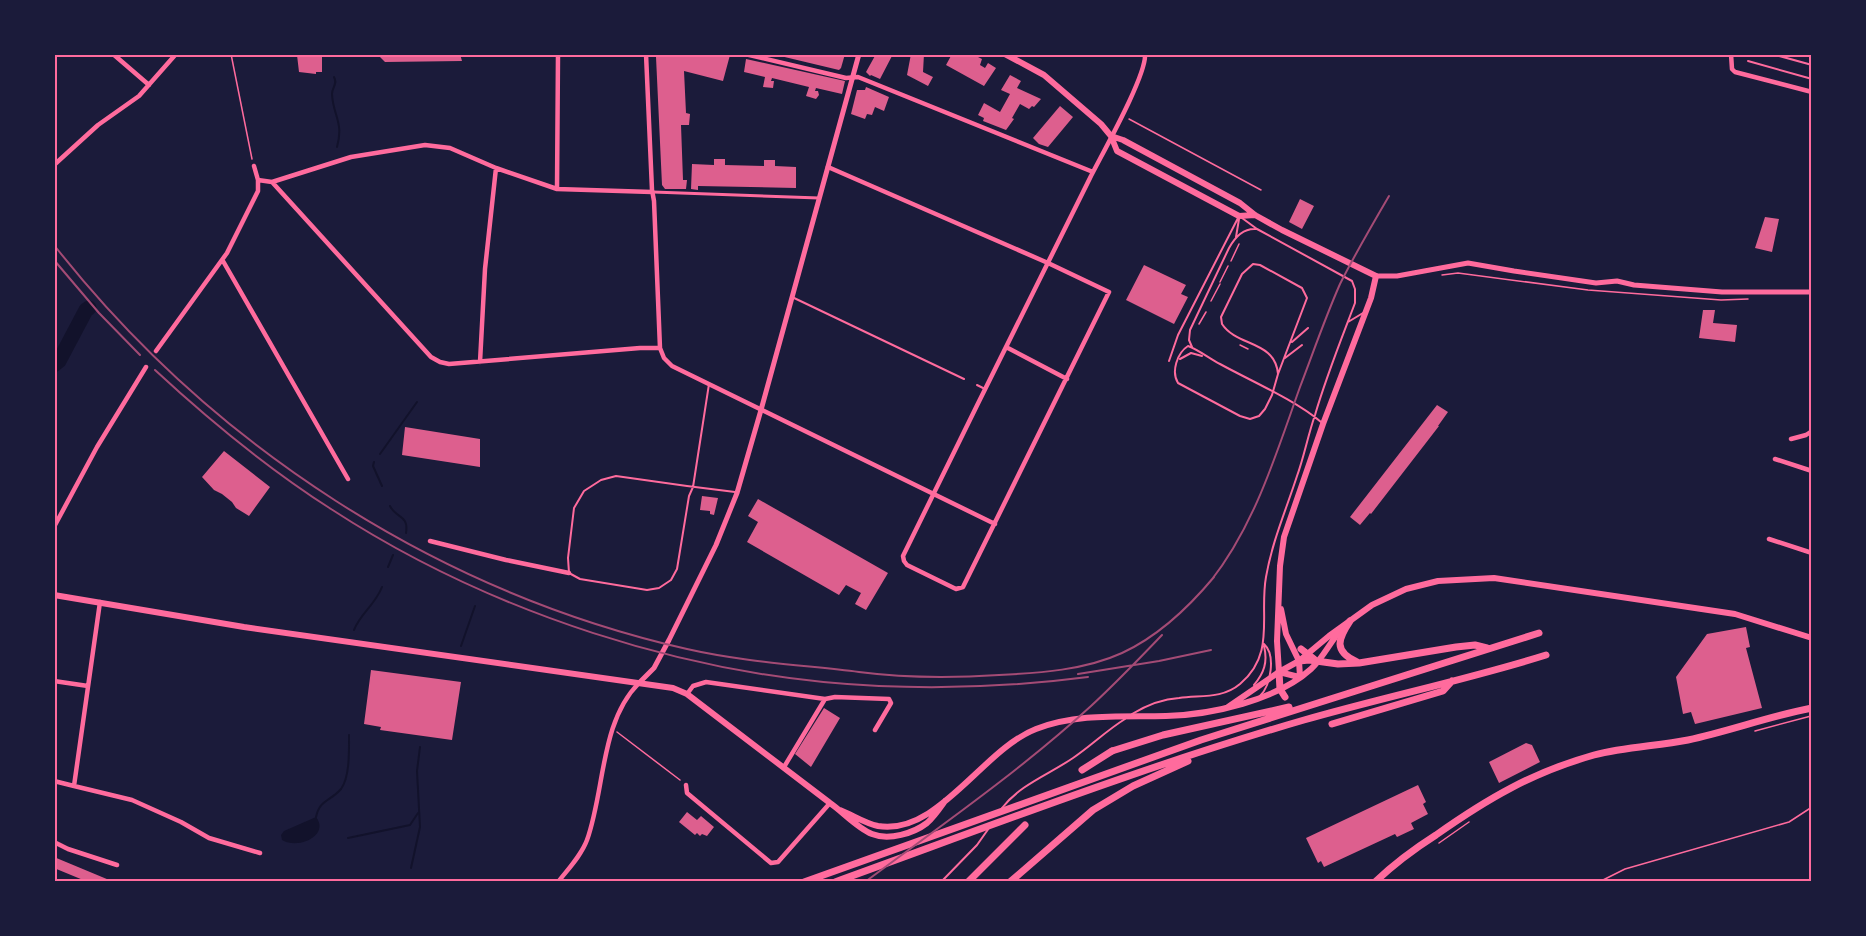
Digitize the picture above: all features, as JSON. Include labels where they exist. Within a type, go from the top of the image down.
[{"type":"main road","points":[[1005,54],[1044,75],[1101,124],[1111,136],[1117,151],[1239,216],[1255,215]]},
{"type":"main road","points":[[1111,136],[1123,140],[1240,203],[1255,215],[1376,276],[1284,537],[1280,566],[1277,641],[1280,689],[1285,698]]},
{"type":"main road","points":[[1299,661],[1304,652],[1316,646],[1372,605],[1406,589],[1437,581],[1494,578],[1735,614],[1812,638]]},
{"type":"main road","points":[[54,596],[255,629],[673,688],[687,694],[847,818],[872,834],[883,836],[898,836],[913,831],[928,822],[945,801],[997,753],[1029,732],[1054,723],[1101,716],[1201,714],[1254,700],[1280,689],[1309,671],[1319,662],[1350,621]]},
{"type":"main road","points":[[1279,599],[1286,634],[1299,661],[1300,677]]},
{"type":"main road","points":[[1350,621],[1340,636],[1340,647],[1346,656],[1359,663]]},
{"type":"main road","points":[[804,882],[1201,740],[1539,633]]},
{"type":"main road","points":[[1290,643],[1319,662]]},
{"type":"main road","points":[[1228,707],[1299,661],[1359,663],[1465,646],[1475,645],[1489,648]]},
{"type":"main road","points":[[835,882],[1022,814],[1304,720],[1546,655]]},
{"type":"main road","points":[[1279,672],[1300,677]]},
{"type":"main road","points":[[1332,724],[1443,691],[1452,681]]},
{"type":"main road","points":[[1082,770],[1112,752],[1163,735],[1333,697]]},
{"type":"main road","points":[[1375,882],[1405,855],[1492,797],[1560,765],[1638,746],[1687,740],[1812,708]]},
{"type":"main road","points":[[1010,882],[1077,823],[1114,796],[1226,745]]},
{"type":"main road","points":[[969,882],[1025,825]]},
{"type":"street","points":[[113,54],[149,85]]},
{"type":"street","points":[[54,165],[98,125],[139,96],[176,54]]},
{"type":"street","points":[[557,189],[558,54]]},
{"type":"street","points":[[646,54],[660,348],[664,358],[672,366],[995,524]]},
{"type":"street","points":[[745,54],[759,55],[852,78],[858,77],[1093,172]]},
{"type":"street","points":[[558,882],[586,843],[616,718],[628,694],[658,661],[716,544],[737,493],[859,54]]},
{"type":"street","points":[[828,167],[1048,263],[1109,292],[995,524],[960,589],[907,565],[903,556],[985,389],[1048,263],[1111,136],[1146,61],[1145,54]]},
{"type":"street","points":[[1731,54],[1732,69],[1735,72],[1812,92]]},
{"type":"street","points":[[258,180],[272,182],[351,157],[420,145],[450,148],[496,168],[557,189],[819,198]]},
{"type":"street","points":[[156,351],[223,261],[258,191],[254,166]]},
{"type":"street","points":[[480,362],[485,269],[496,168]]},
{"type":"street","points":[[272,182],[431,357],[440,362],[449,364],[660,348]]},
{"type":"street","points":[[223,261],[348,479]]},
{"type":"street","points":[[1376,276],[1405,275],[1468,263],[1596,283],[1617,281],[1634,285],[1722,292],[1812,292]]},
{"type":"street","points":[[1006,347],[1067,378]]},
{"type":"street","points":[[54,527],[96,447],[146,367]]},
{"type":"street","points":[[1791,439],[1812,431]]},
{"type":"street","points":[[1775,459],[1812,471]]},
{"type":"street","points":[[1769,539],[1812,553]]},
{"type":"street","points":[[430,541],[570,573]]},
{"type":"street","points":[[74,786],[100,602]]},
{"type":"street","points":[[54,681],[88,686]]},
{"type":"street","points":[[687,694],[693,686],[706,682],[825,699],[835,697],[889,699],[891,703],[875,730]]},
{"type":"street","points":[[784,767],[825,699]]},
{"type":"street","points":[[54,781],[132,800],[181,822],[209,838],[260,853]]},
{"type":"street","points":[[686,785],[687,793],[771,863],[778,862],[830,803]]},
{"type":"street","points":[[54,842],[117,865]]},
{"type":"lane","points":[[1772,54],[1812,65]]},
{"type":"lane","points":[[1748,61],[1812,79]]},
{"type":"lane","points":[[1239,216],[1257,229],[1352,281],[1355,289],[1355,303],[1314,416],[1298,474],[1272,548],[1266,579],[1265,667],[1247,695]]},
{"type":"lane","points":[[1192,347],[1189,336],[1192,326],[1236,237],[1239,216]]},
{"type":"lane","points":[[1168,361],[1178,335],[1239,216]]},
{"type":"lane","points":[[1236,237],[1249,229],[1257,229]]},
{"type":"lane","points":[[1278,374],[1272,356],[1230,333],[1221,322],[1225,307],[1242,274],[1253,264],[1260,265],[1302,288],[1307,294],[1307,300],[1283,360],[1278,374],[1272,395],[1262,414],[1255,418],[1245,418],[1178,383],[1175,376],[1178,361],[1186,346],[1192,347],[1206,357],[1304,409],[1323,424]]},
{"type":"lane","points":[[792,297],[964,379]]},
{"type":"lane","points":[[1348,322],[1365,311]]},
{"type":"lane","points":[[1290,344],[1308,328]]},
{"type":"lane","points":[[1283,360],[1302,345]]},
{"type":"lane","points":[[1178,361],[1183,356],[1194,353],[1206,357]]},
{"type":"lane","points":[[709,384],[693,487],[689,496],[677,569],[671,580],[659,588],[647,590],[580,579],[570,573],[568,558],[574,508],[584,491],[601,480],[616,476],[693,487],[737,493]]},
{"type":"lane","points":[[977,385],[985,389]]},
{"type":"lane","points":[[941,882],[977,845],[1011,797],[1031,782],[1071,759],[1142,708],[1182,697],[1215,696],[1232,689],[1245,679],[1258,661],[1264,644]]},
{"type":"lane","points":[[1254,700],[1266,690],[1269,680],[1269,653],[1268,647],[1264,644]]},
{"type":"path","points":[[231,54],[254,166]]},
{"type":"path","points":[[1125,117],[1261,190]]},
{"type":"path","points":[[1231,261],[1239,244]]},
{"type":"path","points":[[1211,301],[1228,266]]},
{"type":"path","points":[[1199,324],[1206,312]]},
{"type":"path","points":[[1753,731],[1812,716]]},
{"type":"path","points":[[612,728],[686,785]]},
{"type":"path","points":[[1599,882],[1625,869],[1789,822],[1812,807]]},
{"type":"path","points":[[1434,844],[1442,842],[1468,823],[1471,818]]},
{"type":"shaded area","points":[[316,817],[319,830],[311,839],[296,843],[282,840],[281,835],[284,831]]},
{"type":"building","points":[[322,54],[322,72],[316,72],[316,74],[299,72],[297,55]]},
{"type":"building","points":[[377,54],[460,54],[462,61],[385,62]]},
{"type":"building","points":[[669,54],[730,55],[723,81],[684,71],[686,113],[690,114],[689,125],[681,125],[683,180],[687,180],[686,189],[665,189],[662,185],[656,57],[669,57]]},
{"type":"building","points":[[772,54],[845,54],[839,70]]},
{"type":"building","points":[[876,54],[893,54],[880,79],[866,72]]},
{"type":"building","points":[[911,54],[924,54],[923,72],[933,77],[928,86],[907,75]]},
{"type":"building","points":[[952,54],[972,54],[982,59],[980,65],[985,68],[988,63],[996,68],[984,86],[946,65]]},
{"type":"building","points":[[746,59],[845,81],[842,94],[816,88],[815,91],[818,91],[819,95],[816,99],[806,96],[809,87],[772,78],[773,88],[763,87],[765,77],[744,72]]},
{"type":"building","points":[[1010,75],[1021,81],[1017,88],[1041,99],[1029,109],[1020,104],[1012,118],[1014,119],[1006,130],[983,121],[984,118],[978,115],[984,103],[1000,112],[1010,94],[1001,90]]},
{"type":"building","points":[[866,87],[889,97],[884,111],[875,107],[872,115],[867,114],[865,119],[851,114],[857,90],[865,90]]},
{"type":"building","points":[[1060,106],[1073,117],[1048,147],[1039,144],[1033,138]]},
{"type":"building","points":[[714,159],[725,159],[725,165],[764,166],[764,160],[775,160],[775,166],[796,167],[796,188],[698,186],[698,190],[691,189],[692,164],[714,165]]},
{"type":"building","points":[[1300,199],[1314,206],[1302,229],[1289,222]]},
{"type":"building","points":[[1765,217],[1779,219],[1772,252],[1755,248]]},
{"type":"building","points":[[1144,265],[1186,285],[1181,294],[1188,297],[1174,324],[1126,300]]},
{"type":"building","points":[[1703,310],[1715,310],[1713,323],[1737,325],[1735,342],[1699,338]]},
{"type":"building","points":[[1437,405],[1448,412],[1371,514],[1360,525],[1350,517]]},
{"type":"building","points":[[405,427],[480,439],[480,467],[402,455]]},
{"type":"building","points":[[224,451],[270,487],[249,516],[214,490],[202,477]]},
{"type":"building","points":[[702,496],[718,498],[714,515],[710,514],[710,511],[700,510]]},
{"type":"building","points":[[758,499],[888,573],[866,610],[855,604],[861,593],[846,585],[839,595],[747,542],[758,522],[748,516]]},
{"type":"building","points":[[1746,627],[1750,647],[1746,648],[1762,708],[1695,724],[1691,712],[1683,714],[1676,677],[1707,634]]},
{"type":"building","points":[[371,670],[461,682],[452,740],[380,730],[381,727],[364,724]]},
{"type":"building","points":[[824,708],[840,718],[811,767],[795,754]]},
{"type":"building","points":[[1526,743],[1532,745],[1540,762],[1499,783],[1489,762]]},
{"type":"building","points":[[1418,785],[1426,802],[1423,804],[1428,814],[1411,823],[1414,829],[1397,837],[1395,834],[1324,867],[1321,861],[1318,863],[1306,838]]},
{"type":"building","points":[[687,812],[697,820],[701,816],[714,827],[707,836],[702,834],[700,836],[697,833],[695,835],[679,822]]},
{"type":"building","points":[[54,857],[114,882],[88,882],[54,868]]},
{"type":"waterway","points":[[334,77],[332,94],[339,125],[337,147]]},
{"type":"waterway","points":[[54,365],[59,361],[89,308]]},
{"type":"waterway","points":[[380,454],[417,402]]},
{"type":"waterway","points":[[374,462],[373,466],[382,486]]},
{"type":"waterway","points":[[390,506],[406,523],[406,533]]},
{"type":"waterway","points":[[388,567],[393,555]]},
{"type":"waterway","points":[[354,630],[382,587]]},
{"type":"waterway","points":[[461,646],[475,606]]},
{"type":"waterway","points":[[316,817],[320,807],[344,784],[348,763],[349,735]]},
{"type":"waterway","points":[[411,868],[420,827],[417,771],[420,747]]},
{"type":"waterway","points":[[348,838],[410,825],[418,813]]},
{"type":"railway","points":[[1210,582],[1226,560],[1252,513],[1340,284],[1389,196]]},
{"type":"railway","points":[[54,245],[116,318],[184,385],[258,446],[336,501],[419,549],[505,590],[595,624],[687,649],[773,663],[911,676],[964,677],[1030,673],[1078,667],[1108,659],[1136,646],[1172,620],[1214,577]]},
{"type":"railway","points":[[54,260],[99,313],[140,355]]},
{"type":"railway","points":[[155,370],[218,426],[262,460],[331,509],[392,546],[457,579],[524,608],[593,633],[664,654],[736,669],[808,680],[879,686],[958,687],[1010,685],[1088,677]]},
{"type":"railway","points":[[865,882],[981,797],[1064,730],[1162,635]]},
{"type":"railway","points":[[1078,674],[1211,650]]}]
